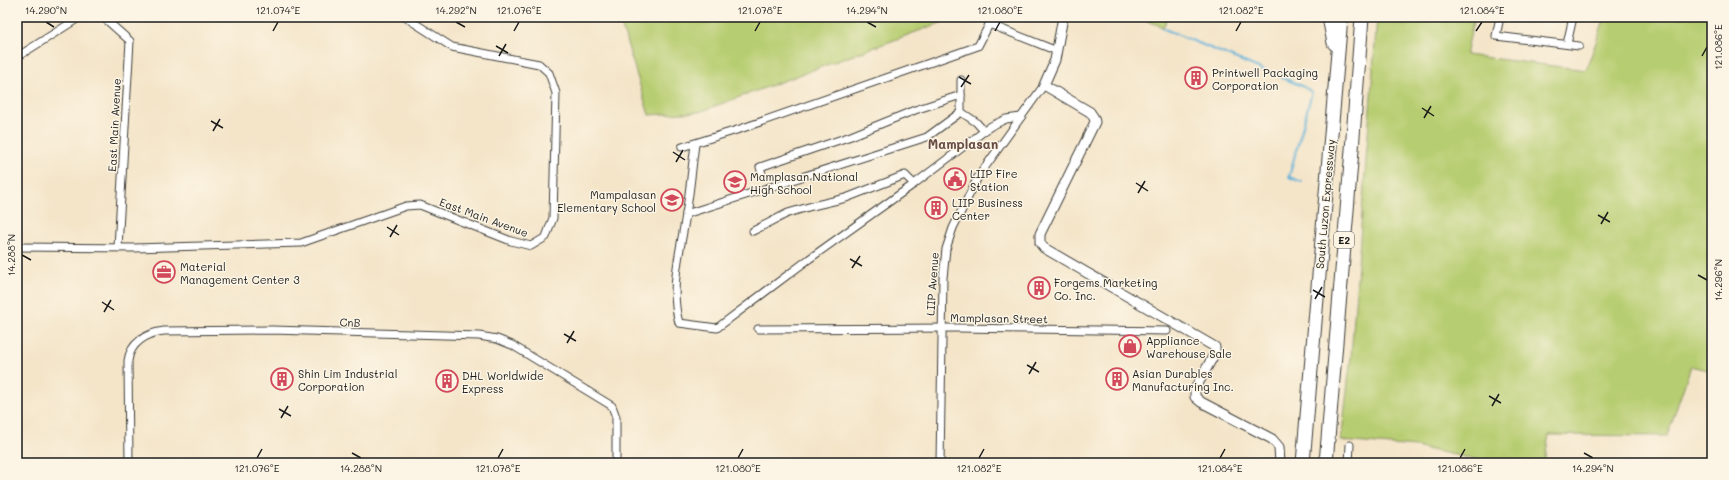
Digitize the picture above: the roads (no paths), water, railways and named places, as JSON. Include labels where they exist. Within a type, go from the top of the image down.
[{"type":"highway","points":[[1329,17],[1337,61]]},
{"type":"highway","name":"South Luzon Expressway","points":[[1303,463],[1341,17]]},
{"type":"highway","name":"South Luzon Expressway","points":[[1326,463],[1352,158],[1362,17]]},
{"type":"street","points":[[17,57],[80,17]]},
{"type":"street","name":"East Main Avenue","points":[[103,17],[130,41],[118,247]]},
{"type":"street","name":"East Main Avenue","points":[[17,247],[118,247],[301,243],[406,206],[420,206],[511,241],[531,246],[546,237],[553,218],[556,93],[549,73],[539,64],[452,47],[405,17]]},
{"type":"street","points":[[682,147],[978,46],[993,17]]},
{"type":"street","name":"LIIP Avenue","points":[[940,463],[943,278],[946,249],[954,228],[978,177],[1044,85],[1051,72],[1057,51],[1063,17]]},
{"type":"street","points":[[1500,17],[1496,36],[1579,46]]},
{"type":"street","points":[[1567,44],[1573,17]]},
{"type":"street","points":[[989,24],[1057,51]]},
{"type":"street","points":[[961,80],[961,112]]},
{"type":"street","points":[[1044,85],[1090,112],[1095,122],[1040,234],[1039,240],[1041,246],[1214,347],[1215,353],[1195,389],[1195,397],[1272,439],[1279,447],[1280,463]]},
{"type":"street","points":[[762,174],[760,167],[851,136],[915,110],[961,95]]},
{"type":"street","points":[[686,214],[927,137],[961,112]]},
{"type":"street","points":[[961,112],[976,122],[984,131]]},
{"type":"street","points":[[694,144],[686,214],[676,272],[675,288],[677,315],[679,323],[717,328],[914,184],[990,126],[1006,119],[1021,117]]},
{"type":"street","points":[[752,231],[788,213],[846,198],[905,175],[914,184]]},
{"type":"street","name":"Mamplasan Street","points":[[758,329],[942,328],[1167,331]]},
{"type":"street","name":"CnB","points":[[129,463],[128,359],[131,350],[138,342],[148,335],[164,331],[272,330],[479,336],[498,339],[520,349],[612,406],[615,414],[616,463]]},
{"type":"street","points":[[1349,463],[1350,445]]},
{"type":"waterway","points":[[1162,28],[1302,86],[1312,92],[1289,177],[1302,182]]},
{"type":"place","name":"Printwell Packaging Corporation","points":[[1196,78]]},
{"type":"place","name":"LIIP Fire Station","points":[[955,179]]},
{"type":"place","name":"Mamplasan National High School","points":[[735,182]]},
{"type":"place","name":"Mampalasan Elementary School","points":[[672,200]]},
{"type":"place","name":"LIIP Business Center","points":[[936,208]]},
{"type":"place","name":"Material Management Center 3","points":[[164,272]]},
{"type":"place","name":"Forgems Marketing Co. Inc.","points":[[1039,288]]},
{"type":"place","name":"Appliance Warehouse Sale","points":[[1130,346]]},
{"type":"place","name":"Shin Lim Industrial Corporation","points":[[282,379]]},
{"type":"place","name":"Asian Durables Manufacturing Inc.","points":[[1117,379]]},
{"type":"place","name":"DHL Worldwide Express","points":[[447,381]]},
{"type":"district","name":"Mamplasan","points":[[963,143]]}]
